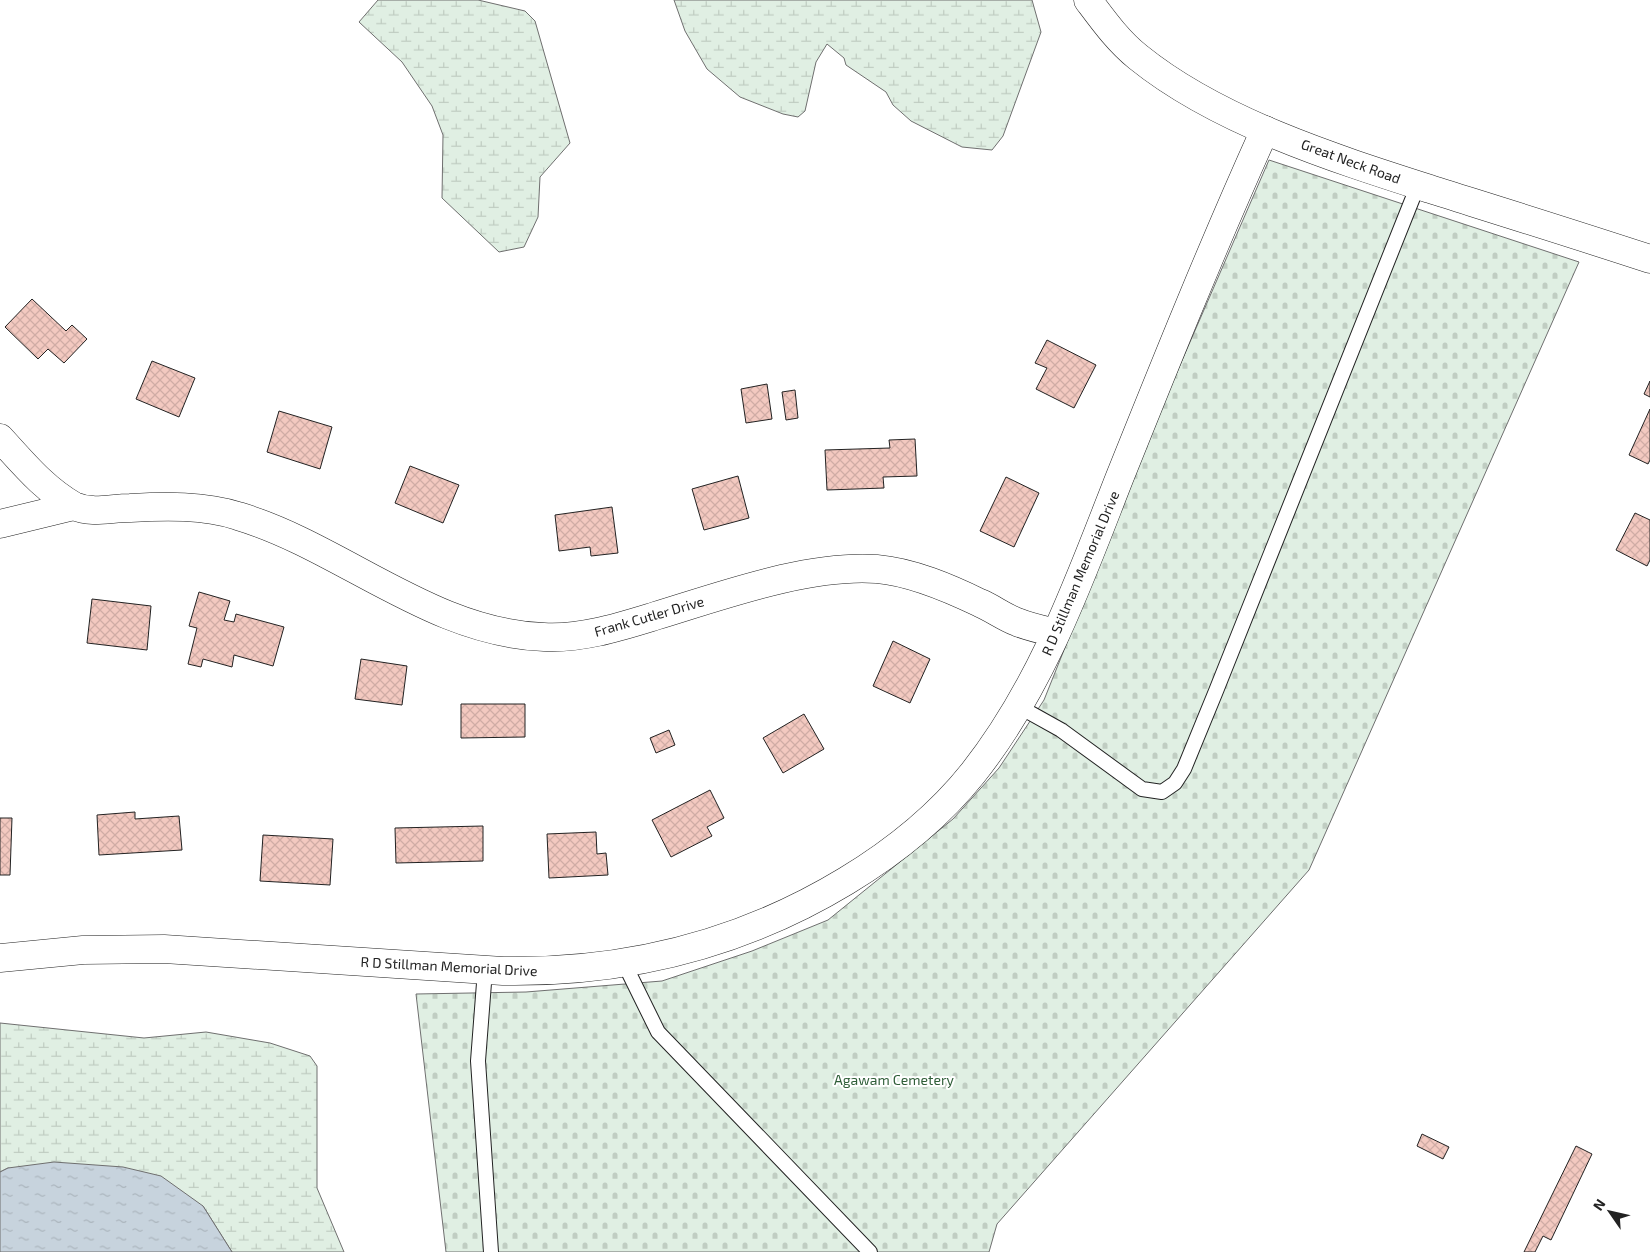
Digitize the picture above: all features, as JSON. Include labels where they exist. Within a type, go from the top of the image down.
[{"type":"street","name":"Great Neck Road","points":[[1088,0],[1124,44],[1166,78],[1208,102],[1265,130],[1360,167],[1650,259]]},
{"type":"street","name":"R D Stillman Memorial Drive","points":[[0,958],[83,950],[164,949],[485,970],[541,972],[576,970],[683,951],[753,928],[828,892],[862,871],[910,836],[954,796],[992,748],[1036,674],[1066,612],[1186,313],[1265,130]]},
{"type":"street","name":"Frank Cutler Drive","points":[[0,438],[37,478],[56,495],[83,510],[165,507],[205,510],[235,515],[268,526],[440,612],[475,624],[527,636],[559,637],[588,634],[616,628],[766,583],[814,574],[857,569],[893,572],[922,580],[980,603],[1016,622],[1056,634]]},
{"type":"street","name":"Frank Cutler Drive","points":[[0,524],[74,506]]},
{"type":"lane","points":[[1018,706],[1061,730],[1142,789],[1162,792],[1175,784],[1184,769],[1220,682],[1418,185]]},
{"type":"lane","points":[[624,963],[658,1032],[870,1252]]},
{"type":"lane","points":[[485,970],[478,1061],[491,1252]]},
{"type":"green space","points":[[378,0],[478,0],[525,11],[535,21],[570,143],[540,177],[538,217],[524,247],[499,252],[442,198],[443,135],[432,106],[402,62],[359,22]]},
{"type":"green space","points":[[674,0],[1032,0],[1041,32],[1003,136],[992,150],[962,147],[911,121],[893,105],[886,92],[846,65],[844,58],[827,44],[816,62],[805,111],[798,117],[783,114],[740,97],[707,69],[685,31]]},
{"type":"green space","name":"Agawam Cemetery","points":[[1269,160],[1579,262],[1309,870],[997,1224],[989,1252],[446,1252],[416,994],[526,992],[662,981],[752,951],[828,920],[953,819],[999,768],[1044,700],[1154,425]]},
{"type":"green space","points":[[0,1023],[144,1038],[206,1032],[270,1043],[310,1056],[317,1066],[317,1188],[344,1252],[232,1252],[203,1206],[8,1168],[0,1172]]},
{"type":"water","points":[[54,1162],[123,1167],[161,1176],[203,1206],[232,1252],[0,1252],[0,1172],[8,1168]]},
{"type":"building","points":[[32,299],[66,331],[72,325],[87,339],[64,363],[48,349],[38,359],[5,327]]},
{"type":"building","points":[[1047,340],[1096,365],[1074,408],[1036,389],[1047,368],[1035,363]]},
{"type":"building","points":[[152,361],[195,378],[179,417],[136,399]]},
{"type":"building","points":[[1650,381],[1650,397],[1644,394]]},
{"type":"building","points":[[767,384],[772,419],[746,423],[741,389]]},
{"type":"building","points":[[795,390],[798,418],[786,420],[782,392]]},
{"type":"building","points":[[1650,409],[1650,460],[1648,464],[1629,455]]},
{"type":"building","points":[[279,411],[332,427],[320,469],[267,452]]},
{"type":"building","points":[[915,439],[917,476],[883,477],[884,488],[827,490],[825,450],[890,448],[889,440]]},
{"type":"building","points":[[410,466],[459,485],[443,523],[395,503]]},
{"type":"building","points":[[738,476],[749,518],[704,530],[692,489]]},
{"type":"building","points":[[1006,477],[1039,493],[1014,547],[980,531]]},
{"type":"building","points":[[612,507],[618,553],[591,556],[590,547],[559,551],[555,515]]},
{"type":"building","points":[[1635,513],[1650,520],[1650,560],[1647,566],[1616,550]]},
{"type":"building","points":[[199,592],[230,601],[224,620],[234,622],[236,614],[284,627],[273,666],[234,655],[232,667],[203,659],[201,667],[188,664],[197,628],[189,626]]},
{"type":"building","points":[[92,599],[151,606],[147,650],[87,643]]},
{"type":"building","points":[[893,641],[930,659],[910,703],[873,686]]},
{"type":"building","points":[[361,659],[407,666],[402,705],[355,699]]},
{"type":"building","points":[[461,704],[525,704],[525,737],[461,738]]},
{"type":"building","points":[[804,714],[824,749],[783,773],[763,738]]},
{"type":"building","points":[[669,730],[675,745],[656,753],[650,738]]},
{"type":"building","points":[[710,790],[724,818],[707,827],[712,836],[671,857],[652,820]]},
{"type":"building","points":[[135,812],[135,819],[179,816],[182,850],[99,855],[97,815]]},
{"type":"building","points":[[0,818],[12,818],[10,875],[0,875]]},
{"type":"building","points":[[483,826],[483,861],[396,863],[395,828]]},
{"type":"building","points":[[596,832],[597,854],[606,853],[608,875],[549,878],[547,834]]},
{"type":"building","points":[[263,835],[333,839],[330,885],[260,881]]},
{"type":"building","points":[[1422,1134],[1449,1147],[1443,1159],[1417,1146]]},
{"type":"building","points":[[1576,1146],[1592,1154],[1551,1240],[1543,1236],[1535,1252],[1524,1252]]}]
